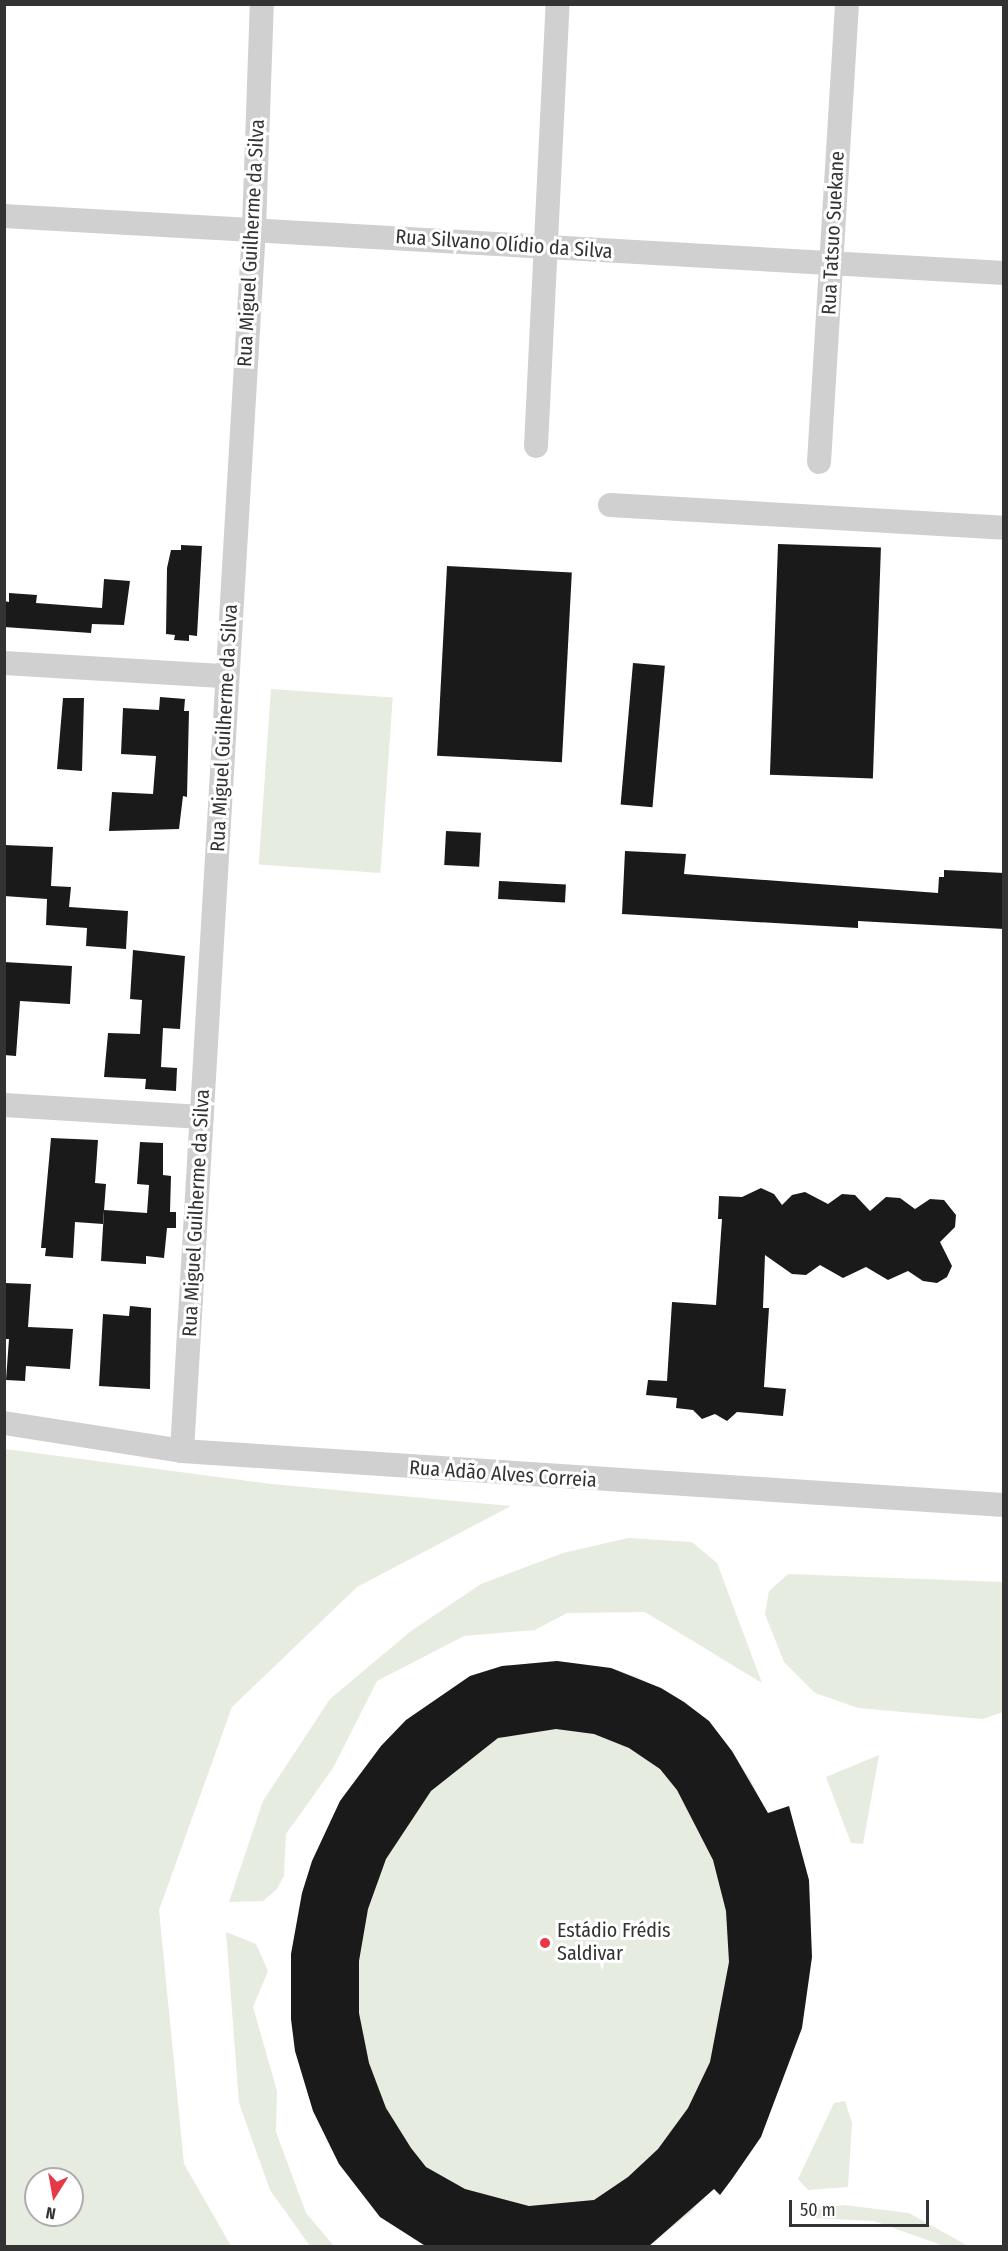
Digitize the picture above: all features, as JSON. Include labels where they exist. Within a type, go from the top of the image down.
[{"type":"street","name":"Rua Miguel Guilherme da Silva","points":[[182,1451],[254,228],[262,4]]},
{"type":"street","points":[[536,446],[558,4]]},
{"type":"street","name":"Rua Tatsuo Suekane","points":[[819,462],[847,4]]},
{"type":"street","name":"Rua Silvano Olídio da Silva","points":[[4,216],[254,228],[546,248],[1004,273]]},
{"type":"street","points":[[610,505],[1004,528]]},
{"type":"street","points":[[4,663],[226,676]]},
{"type":"street","points":[[4,1105],[202,1116]]},
{"type":"street","name":"Rua Adão Alves Correia","points":[[4,1423],[182,1451],[1004,1505]]},
{"type":"shaded area","points":[[271,689],[393,698],[380,873],[259,865]]},
{"type":"shaded area","points":[[5,1449],[271,1484],[511,1506],[357,1587],[232,1707],[159,1910],[184,2164],[231,2246],[5,2246]]},
{"type":"shaded area","points":[[628,1538],[692,1542],[717,1563],[762,1683],[645,1612],[567,1613],[535,1630],[464,1636],[377,1681],[333,1768],[286,1834],[284,1876],[276,1890],[263,1901],[229,1902],[263,1801],[330,1699],[411,1631],[481,1584],[563,1553]]},
{"type":"shaded area","points":[[788,1574],[1003,1582],[1003,1712],[983,1719],[858,1708],[815,1693],[784,1662],[765,1614],[769,1591]]},
{"type":"shaded area","name":"Estádio Frédis Saldivar","points":[[557,1661],[611,1668],[637,1677],[684,1702],[709,1721],[750,1778],[778,1838],[729,2169],[690,2213],[648,2246],[427,2246],[380,2217],[339,2164],[313,2111],[295,2051],[291,2019],[291,1954],[302,1893],[312,1861],[340,1801],[381,1746],[406,1720],[470,1676],[502,1666]]},
{"type":"shaded area","points":[[879,1755],[863,1844],[851,1843],[826,1777]]},
{"type":"shaded area","points":[[226,1932],[256,1944],[268,1971],[253,2007],[277,2091],[276,2132],[306,2213],[334,2246],[310,2246],[270,2190],[239,2103]]},
{"type":"shaded area","points":[[845,2101],[852,2123],[848,2187],[808,2190],[798,2179],[834,2103]]},
{"type":"shaded area","points":[[844,2205],[909,2213],[968,2246],[944,2246],[874,2221],[812,2218],[812,2210]]},
{"type":"building","points":[[778,544],[881,548],[873,778],[770,775]]},
{"type":"building","points":[[181,545],[202,546],[197,636],[189,635],[189,641],[174,640],[175,635],[166,634],[167,568],[171,550],[181,550]]},
{"type":"building","points":[[447,566],[572,573],[562,762],[437,756]]},
{"type":"building","points":[[104,579],[130,581],[124,625],[92,624],[91,633],[4,627],[4,601],[9,602],[9,593],[37,595],[36,603],[102,608]]},
{"type":"building","points":[[633,663],[665,666],[653,807],[621,804]]},
{"type":"building","points":[[160,697],[185,699],[184,711],[189,711],[187,797],[183,796],[179,829],[109,831],[112,792],[153,794],[156,756],[121,754],[123,708],[159,710]]},
{"type":"building","points":[[63,698],[84,698],[82,771],[57,769]]},
{"type":"building","points":[[446,831],[481,833],[479,867],[444,865]]},
{"type":"building","points":[[4,845],[53,847],[51,886],[71,887],[69,907],[128,911],[126,949],[86,946],[87,928],[46,925],[47,899],[4,896]]},
{"type":"building","points":[[625,851],[686,854],[684,874],[938,893],[939,877],[944,877],[944,870],[1004,873],[1004,929],[858,921],[858,928],[622,914]]},
{"type":"building","points":[[499,881],[566,885],[565,902],[498,899]]},
{"type":"building","points":[[133,950],[185,956],[180,1029],[163,1028],[161,1067],[177,1068],[176,1091],[145,1089],[146,1079],[104,1077],[108,1033],[140,1034],[142,1000],[130,999]]},
{"type":"building","points":[[4,962],[72,966],[70,1004],[20,1001],[16,1056],[4,1055]]},
{"type":"building","points":[[51,1138],[98,1140],[95,1183],[106,1184],[103,1224],[75,1222],[73,1258],[45,1256],[46,1248],[41,1248]]},
{"type":"building","points":[[140,1142],[163,1143],[163,1175],[171,1176],[170,1212],[176,1212],[176,1228],[167,1228],[164,1258],[146,1256],[146,1264],[101,1261],[104,1210],[147,1213],[149,1185],[137,1184]]},
{"type":"building","points":[[761,1188],[774,1194],[782,1205],[792,1195],[805,1192],[828,1204],[842,1194],[855,1195],[870,1211],[886,1197],[900,1198],[915,1209],[930,1199],[944,1200],[956,1215],[955,1227],[940,1242],[952,1266],[947,1277],[937,1283],[923,1281],[908,1271],[888,1280],[866,1267],[843,1278],[820,1265],[806,1275],[792,1274],[765,1255],[763,1308],[769,1308],[764,1387],[786,1389],[783,1416],[737,1412],[727,1421],[715,1414],[702,1419],[693,1410],[676,1408],[677,1398],[646,1395],[648,1380],[667,1381],[672,1302],[716,1305],[722,1219],[718,1219],[719,1196],[742,1197]]},
{"type":"building","points":[[4,1283],[31,1284],[28,1327],[73,1329],[70,1369],[26,1366],[25,1381],[6,1380],[9,1339],[4,1339]]},
{"type":"building","points":[[130,1306],[151,1308],[150,1389],[99,1386],[103,1314],[129,1316]]},
{"type":"building","points":[[557,1661],[611,1668],[661,1688],[684,1702],[709,1721],[732,1751],[768,1813],[789,1806],[809,1880],[812,1957],[802,2028],[761,2137],[720,2195],[714,2189],[648,2247],[427,2247],[380,2217],[339,2164],[313,2111],[295,2051],[291,2019],[291,1954],[302,1893],[312,1861],[340,1801],[381,1746],[406,1720],[470,1676],[502,1666]],"holes":[[[556,1729],[594,1734],[629,1748],[660,1769],[677,1790],[713,1860],[726,1911],[729,1962],[710,2062],[688,2108],[658,2149],[628,2177],[594,2200],[529,2206],[465,2189],[426,2167],[411,2148],[386,2108],[369,2063],[359,2013],[359,1961],[368,1909],[386,1859],[431,1791],[498,1738]]]},
{"type":"place","name":"Estádio Frédis Saldivar","points":[[545,1943]]}]
